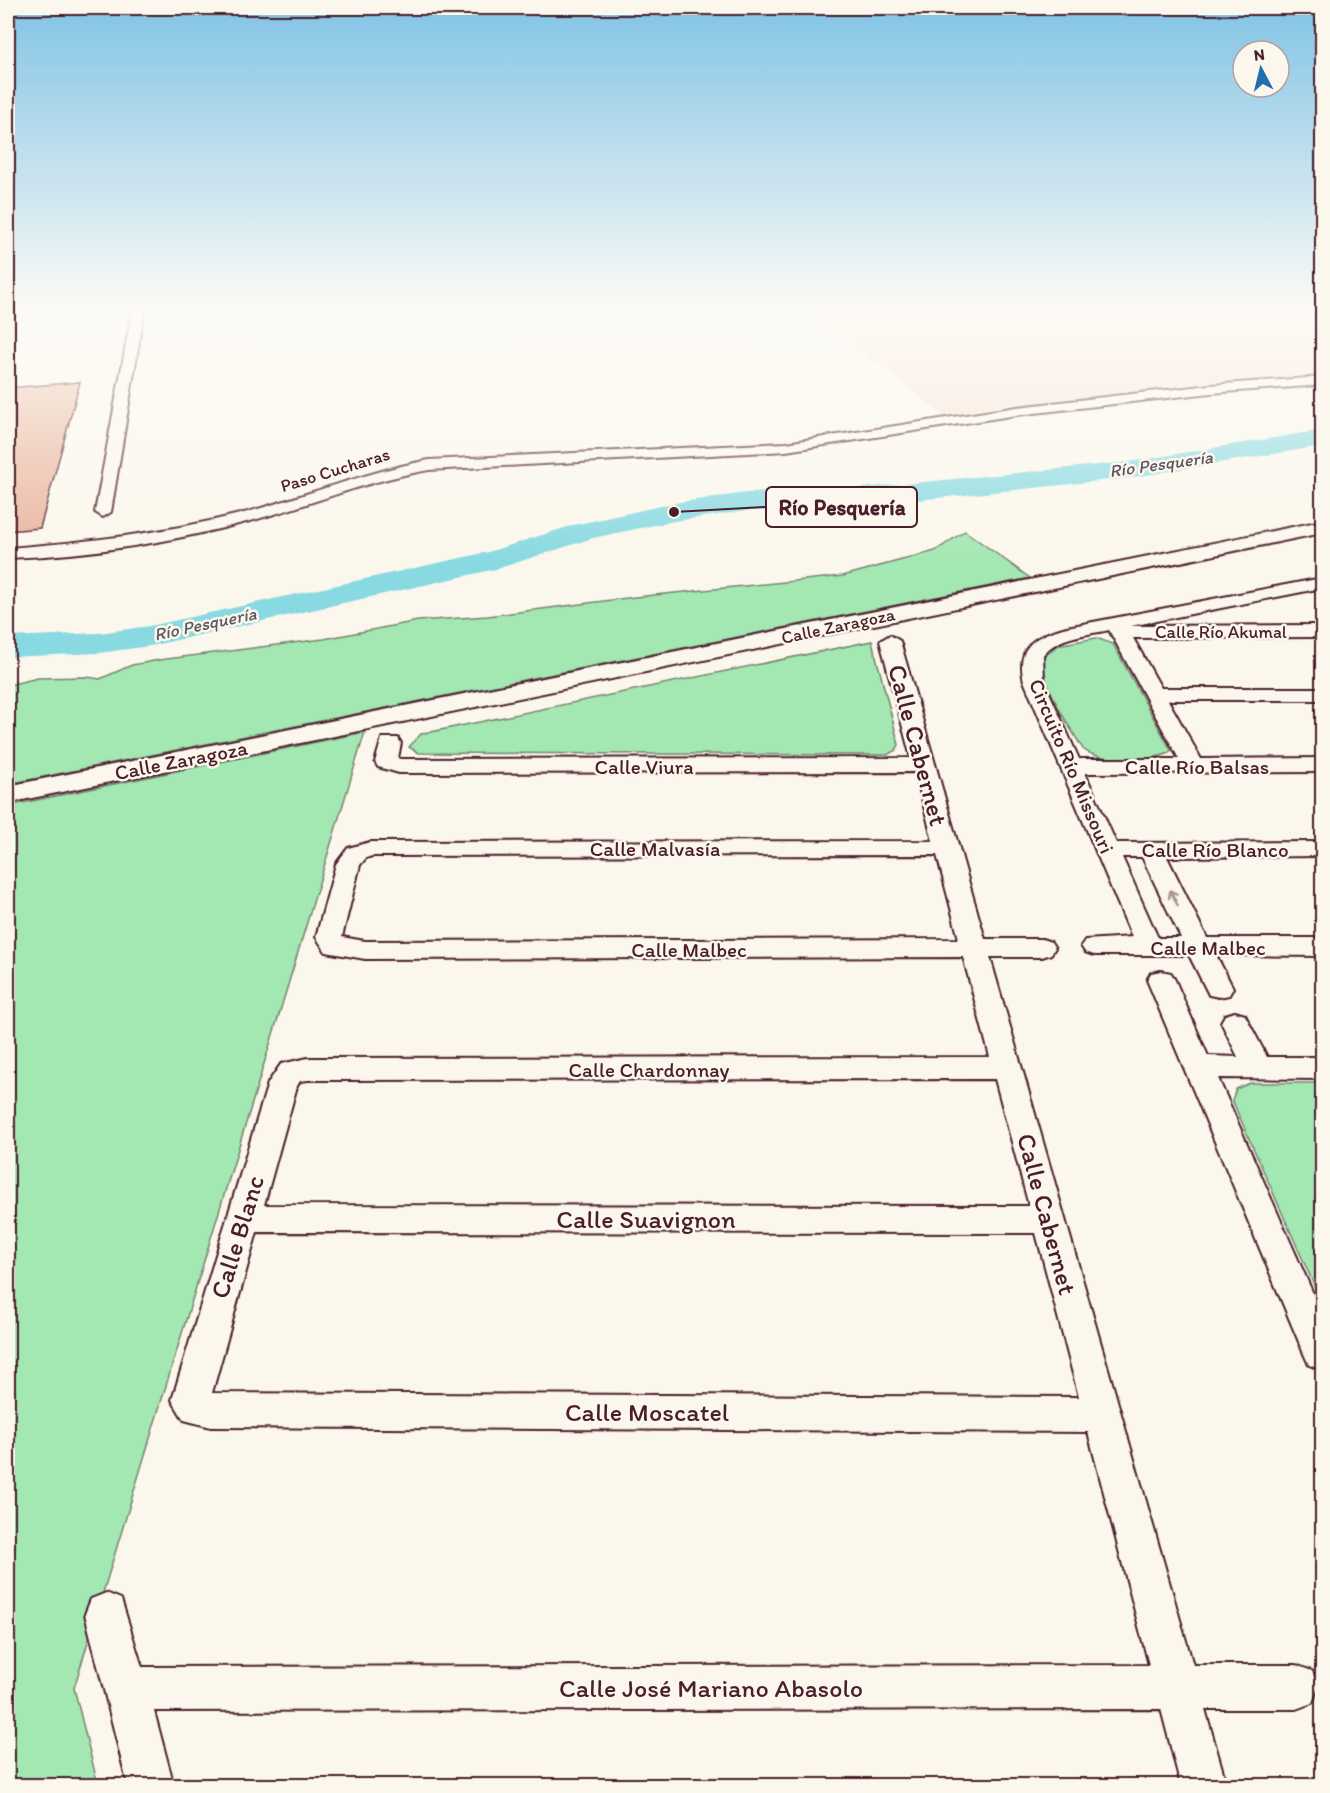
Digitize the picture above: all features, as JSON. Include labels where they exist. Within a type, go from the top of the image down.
[{"type":"street","points":[[103,512],[123,396]]},
{"type":"street","name":"Paso Cucharas","points":[[8,553],[108,545],[166,537],[282,507],[375,476],[429,465],[786,447],[1017,411],[1150,396]]},
{"type":"street","name":"Calle Zaragoza","points":[[890,628],[1323,527]]},
{"type":"street","name":"Calle Zaragoza","points":[[8,795],[354,725],[432,719],[511,708],[1323,538]]},
{"type":"street","name":"Circuito Río Missouri","points":[[1149,947],[1034,681],[1031,658],[1035,650],[1054,637],[1117,628],[1241,597],[1323,583]]},
{"type":"street","name":"Circuito Río Missouri","points":[[1241,597],[1323,597]]},
{"type":"street","name":"Calle Cabernet","points":[[890,628],[924,765],[1204,1785]]},
{"type":"street","points":[[1117,628],[1194,766]]},
{"type":"street","name":"Calle Río Akumal","points":[[1117,628],[1323,632]]},
{"type":"street","points":[[1154,694],[1323,694]]},
{"type":"street","name":"Calle Viura","points":[[390,743],[386,762],[399,766],[924,765]]},
{"type":"street","name":"Calle Río Balsas","points":[[1071,766],[1323,765]]},
{"type":"street","name":"Calle Malvasía","points":[[335,946],[330,942],[329,931],[348,864],[351,858],[363,850],[947,848]]},
{"type":"street","name":"Calle Río Blanco","points":[[1107,850],[1323,849]]},
{"type":"street","name":"Circuito Río Missouri","points":[[1151,850],[1219,988]]},
{"type":"street","name":"Calle Malbec","points":[[335,946],[365,950],[1042,948]]},
{"type":"street","name":"Calle Malbec","points":[[1094,946],[1323,947]]},
{"type":"street","points":[[1161,980],[1323,1354]]},
{"type":"street","points":[[1235,1022],[1258,1068]]},
{"type":"street","points":[[1198,1067],[1323,1068]]},
{"type":"street","name":"Calle Chardonnay","points":[[291,1072],[308,1069],[1007,1068]]},
{"type":"street","name":"Calle Blanc","points":[[193,1406],[193,1387],[284,1083],[291,1072]]},
{"type":"street","name":"Calle Suavignon","points":[[243,1218],[1048,1220]]},
{"type":"street","name":"Calle Moscatel","points":[[193,1406],[211,1410],[1102,1414]]},
{"type":"street","points":[[106,1614],[151,1785]]},
{"type":"street","name":"Calle José Mariano Abasolo","points":[[126,1689],[1296,1687]]},
{"type":"shaded area","points":[[918,396],[1129,396],[944,416]]},
{"type":"green space","points":[[965,531],[1030,578],[8,784],[8,685],[38,678],[100,679],[132,665],[159,660],[324,639],[418,621],[488,616],[635,597],[843,576],[935,551]]},
{"type":"green space","points":[[1096,638],[1113,644],[1171,750],[1169,753],[1150,758],[1125,759],[1100,756],[1083,749],[1051,692],[1043,668],[1043,658],[1058,645]]},
{"type":"green space","points":[[872,641],[899,745],[896,750],[887,755],[419,753],[409,747],[421,734]]},
{"type":"green space","points":[[365,732],[74,1688],[98,1785],[8,1786],[8,806]]},
{"type":"green space","points":[[1250,1083],[1322,1083],[1322,1303],[1232,1100],[1236,1089]]},
{"type":"building","points":[[8,396],[76,396],[40,528],[8,531]]},
{"type":"waterway","name":"Río Pesquería","points":[[8,647],[99,643],[150,636],[496,560],[585,531],[674,512],[746,502],[842,499],[1128,470],[1322,438]]},
{"type":"place","name":"Río Pesquería","points":[[674,512]]}]
